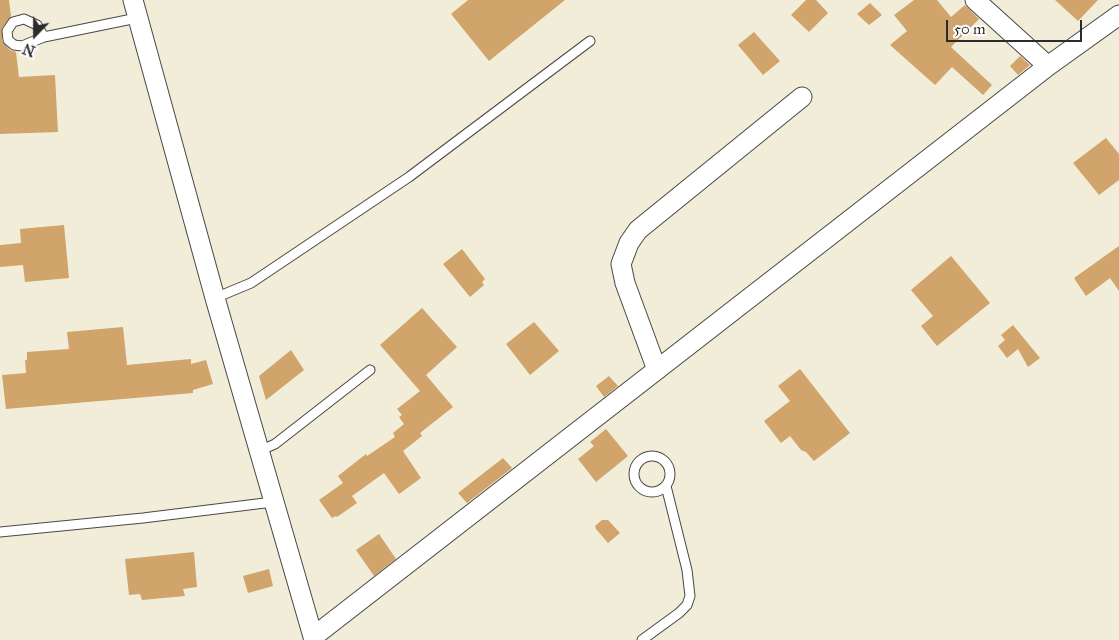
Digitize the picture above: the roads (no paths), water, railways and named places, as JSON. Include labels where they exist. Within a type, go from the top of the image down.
[{"type":"street","points":[[975,0],[1048,66]]},
{"type":"street","points":[[135,9],[273,502],[314,638],[1048,66],[1119,15]]},
{"type":"street","points":[[657,370],[625,283],[621,264],[628,243],[638,230],[802,96]]},
{"type":"lane","points":[[44,37],[135,9]]},
{"type":"lane","points":[[215,298],[251,283],[409,177],[590,41]]},
{"type":"lane","points":[[259,451],[276,444],[370,370]]},
{"type":"lane","points":[[642,640],[687,605],[690,596],[687,570],[666,486],[670,479],[669,465],[658,456],[644,457],[638,462],[634,475],[640,488],[654,492],[666,486]]},
{"type":"lane","points":[[0,532],[143,518],[273,502]]}]
